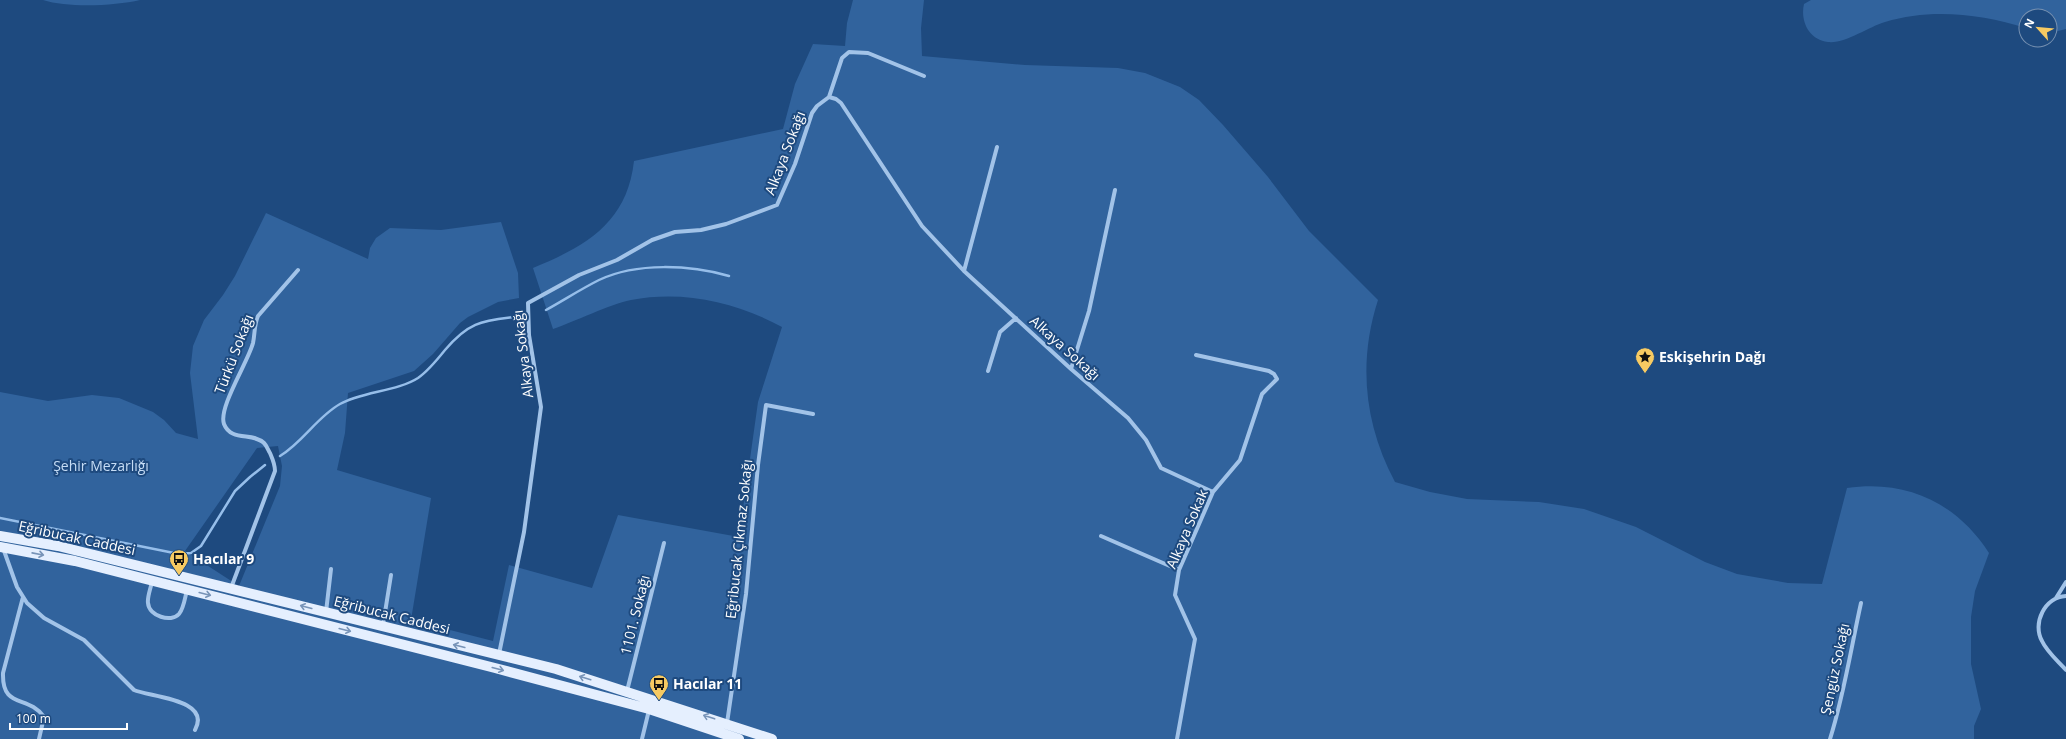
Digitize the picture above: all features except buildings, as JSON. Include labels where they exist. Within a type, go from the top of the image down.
[{"type":"main road","name":"Eğribucak Caddesi","points":[[0,536],[58,546],[231,588],[498,656],[556,669],[772,739]]},
{"type":"main road","name":"Eğribucak Caddesi","points":[[1,547],[75,561],[649,709],[739,739]]},
{"type":"street","points":[[829,97],[842,58],[849,52],[868,53],[924,76]]},
{"type":"street","name":"Alkaya Sokağı","points":[[498,656],[524,532],[541,407],[529,335],[528,303],[579,275],[617,260],[652,240],[675,232],[701,230],[726,224],[777,205],[795,164],[812,113],[816,106],[829,97],[836,98],[840,103],[922,226],[964,271],[1071,369],[1128,418],[1146,440],[1161,468],[1213,492]]},
{"type":"street","points":[[964,271],[997,147]]},
{"type":"street","points":[[1071,369],[1089,311],[1116,190]]},
{"type":"street","name":"Türkü Sokağı","points":[[231,588],[275,471],[275,464],[264,443],[256,438],[236,435],[228,430],[223,421],[225,408],[253,343],[255,323],[258,316],[298,270]]},
{"type":"street","points":[[988,371],[1000,332],[1016,318]]},
{"type":"street","name":"Alkaya Sokak","points":[[1177,739],[1195,639],[1175,595],[1179,570],[1213,492],[1240,460],[1262,394],[1275,382],[1276,378],[1269,371],[1196,355]]},
{"type":"street","name":"Eğribucak Çıkmaz Sokağı","points":[[726,723],[746,594],[758,465],[766,404],[813,414]]},
{"type":"street","points":[[1101,536],[1179,570]]},
{"type":"street","name":"1101. Sokağı","points":[[627,691],[664,543]]},
{"type":"street","points":[[1,547],[17,587],[27,603],[44,618],[84,640],[134,690],[143,694],[176,700],[191,708],[197,716],[198,721],[195,730]]},
{"type":"street","points":[[326,612],[331,569]]},
{"type":"street","points":[[383,627],[391,575]]},
{"type":"street","points":[[152,581],[148,603],[153,612],[162,617],[172,618],[178,615],[182,609],[186,590]]},
{"type":"street","points":[[2066,582],[2056,598],[2050,603],[2041,616],[2039,633],[2042,642],[2066,670]]},
{"type":"street","points":[[2056,598],[2066,596]]},
{"type":"street","points":[[23,597],[2,682],[4,690],[11,699],[33,706],[44,717],[39,739]]},
{"type":"street","name":"Şengüz Sokağı","points":[[1830,739],[1840,708],[1847,665],[1861,603]]},
{"type":"street","points":[[642,739],[649,709]]},
{"type":"green space","points":[[43,0],[140,0],[117,4],[78,5],[53,3]]},
{"type":"green space","name":"Şehir Mezarlığı","points":[[853,0],[924,0],[921,28],[922,56],[1025,65],[1118,68],[1145,73],[1180,87],[1199,100],[1268,177],[1309,231],[1378,300],[1368,346],[1366,370],[1367,392],[1376,438],[1395,482],[1430,492],[1467,499],[1539,502],[1584,509],[1636,527],[1705,562],[1737,574],[1788,583],[1822,584],[1847,488],[1869,486],[1890,487],[1909,491],[1928,498],[1946,508],[1962,520],[1976,535],[1989,553],[1975,591],[1971,617],[1971,664],[1981,709],[1974,726],[1974,739],[0,739],[0,392],[48,401],[92,395],[119,398],[153,412],[164,420],[176,433],[198,439],[190,373],[193,346],[204,320],[235,276],[266,213],[368,259],[370,248],[376,238],[390,228],[441,230],[501,222],[518,273],[519,298],[498,302],[468,317],[460,323],[433,354],[414,371],[348,393],[345,433],[337,470],[431,498],[411,620],[493,641],[509,565],[592,588],[618,515],[739,537],[758,402],[782,327],[764,318],[728,305],[709,300],[670,296],[651,297],[622,302],[553,329],[533,268],[570,251],[601,230],[623,201],[630,182],[634,161],[783,129],[795,84],[813,44],[845,46],[847,23]],"holes":[[[278,446],[282,466],[280,486],[239,586],[185,551],[257,448]]]},
{"type":"green space","points":[[1811,0],[2066,0],[2066,29],[2058,31],[2058,8],[2018,8],[2018,26],[1991,19],[1956,14],[1920,15],[1878,24],[1849,38],[1835,42],[1828,42],[1816,38],[1807,29],[1803,17],[1804,4]]},
{"type":"waterway","points":[[546,310],[599,280],[630,270],[664,267],[698,269],[729,276]]},
{"type":"waterway","points":[[280,456],[296,444],[332,409],[340,404],[358,397],[400,386],[418,378],[432,365],[454,340],[471,327],[488,321],[522,316]]},
{"type":"waterway","points":[[0,518],[179,554],[191,553],[201,546],[235,491],[265,465]]},
{"type":"place","name":"Eskişehrin Dağı","points":[[1645,374]]},
{"type":"place","name":"Hacılar 9","points":[[179,576]]},
{"type":"place","name":"Hacılar 11","points":[[659,701]]}]
